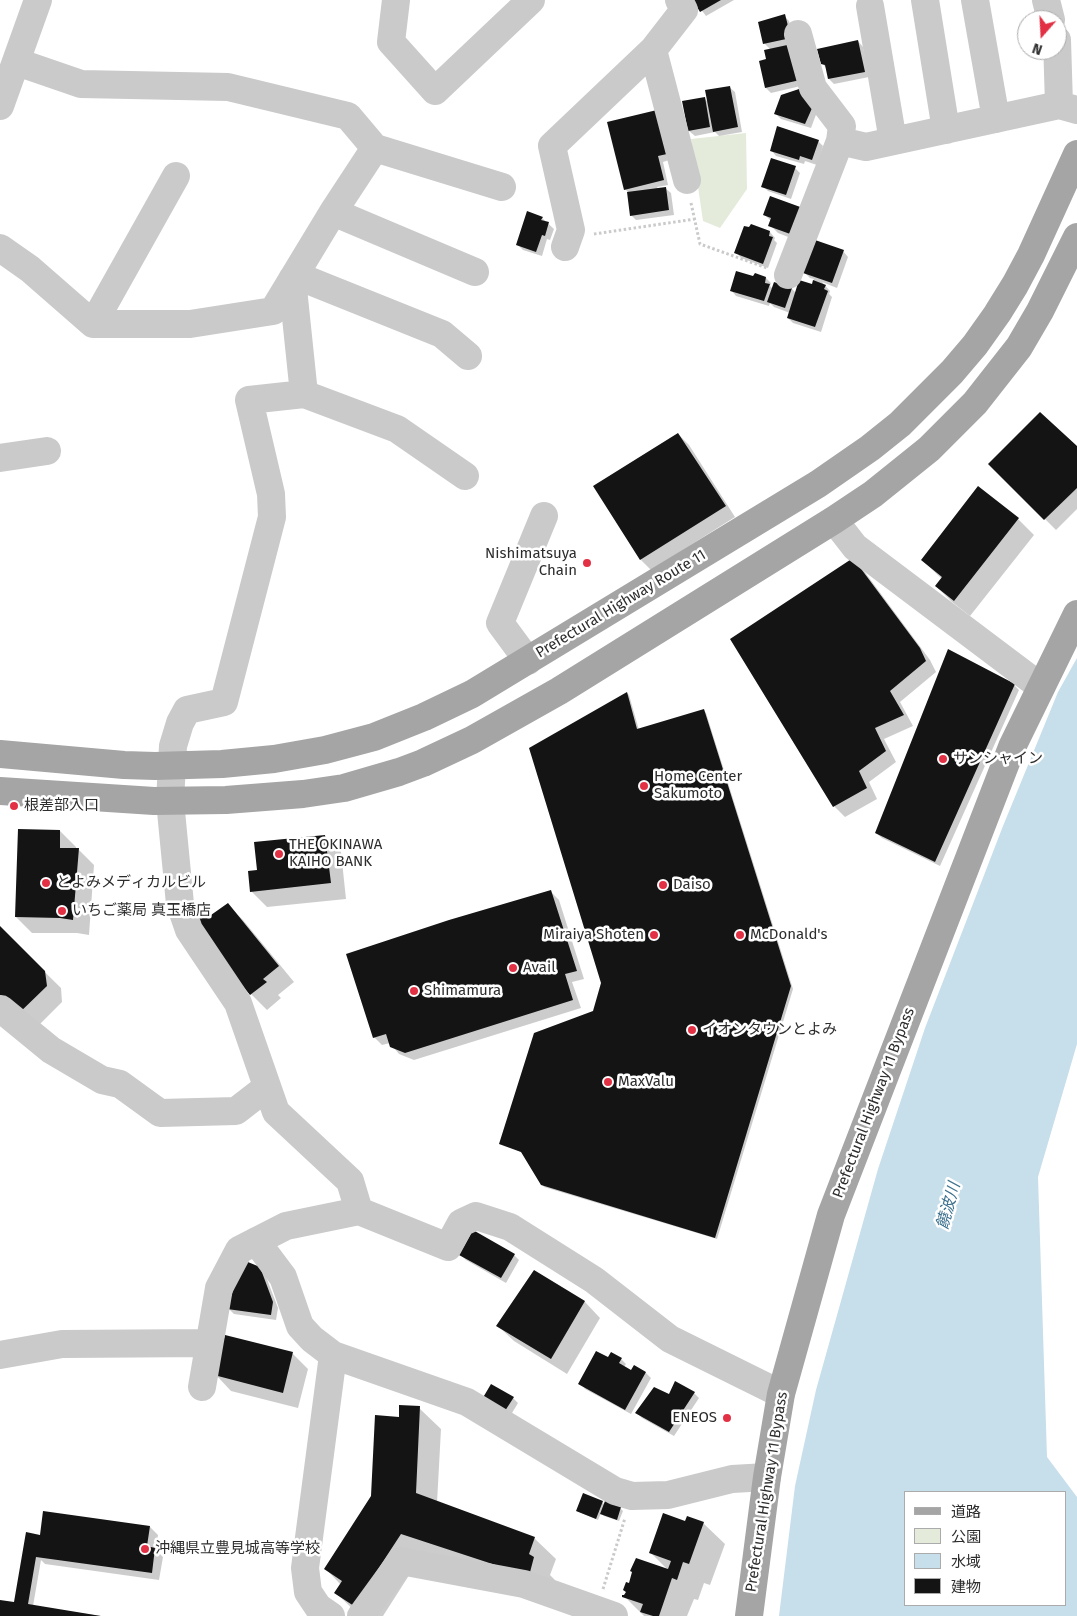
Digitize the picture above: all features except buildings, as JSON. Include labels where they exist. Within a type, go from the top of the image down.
[{"type":"main road","name":"Prefectural Highway Route 11","points":[[0,754],[171,766],[274,759],[326,750],[374,737],[424,718],[472,694],[818,484],[870,448],[926,400],[975,345],[1015,285],[1031,255],[1077,154]]},
{"type":"main road","points":[[0,791],[170,801],[226,800],[319,792],[377,779],[423,764],[472,740],[559,691],[834,520],[873,494],[935,444],[975,403],[1019,346],[1040,311],[1077,237]]},
{"type":"main road","name":"Prefectural Highway 11 Bypass","points":[[749,1616],[767,1477],[781,1394],[831,1215],[1012,747],[1077,614]]},
{"type":"street","points":[[0,106],[38,0]]},
{"type":"street","points":[[396,0],[391,42],[435,91],[532,0]]},
{"type":"street","points":[[575,241],[570,230],[552,146],[653,50],[684,10],[679,0]]},
{"type":"street","points":[[925,0],[946,130]]},
{"type":"street","points":[[974,0],[996,119]]},
{"type":"street","points":[[870,6],[893,141]]},
{"type":"street","points":[[788,275],[840,141],[842,126],[813,88],[798,34]]},
{"type":"street","points":[[653,50],[687,180]]},
{"type":"street","points":[[840,141],[866,147],[996,119],[1068,107],[1060,60]]},
{"type":"street","points":[[17,62],[81,84],[228,87],[348,116],[375,148],[502,187]]},
{"type":"street","points":[[0,248],[30,270],[93,324],[190,324],[273,311],[333,212],[375,148]]},
{"type":"street","points":[[93,324],[176,176]]},
{"type":"street","points":[[333,212],[475,272]]},
{"type":"street","points":[[294,277],[442,334],[468,356]]},
{"type":"street","points":[[294,277],[304,394]]},
{"type":"street","points":[[359,1211],[350,1181],[276,1112],[238,1003],[189,930],[180,904],[170,801],[171,766],[180,723],[187,710],[224,702],[272,517],[271,494],[249,400],[304,394],[397,429],[465,476]]},
{"type":"street","points":[[0,458],[47,452]]},
{"type":"street","points":[[528,661],[500,623],[544,516]]},
{"type":"street","points":[[834,520],[855,547],[1040,687]]},
{"type":"street","points":[[1,1009],[51,1050],[102,1080],[120,1084],[160,1113],[236,1111],[267,1087]]},
{"type":"street","points":[[202,1387],[219,1288],[239,1250],[286,1226],[359,1211],[448,1248],[461,1223],[476,1216],[510,1227],[594,1280],[670,1339],[781,1394]]},
{"type":"street","points":[[256,1241],[283,1277],[300,1326],[312,1339],[333,1355],[467,1402],[615,1491],[632,1496],[668,1495],[732,1479],[767,1477]]},
{"type":"street","points":[[0,1354],[62,1344],[209,1343]]},
{"type":"street","points":[[331,1616],[318,1607],[308,1592],[306,1568],[333,1355]]},
{"type":"street","points":[[361,1616],[401,1561],[524,1584],[604,1613]]},
{"type":"path","points":[[687,180],[700,244],[788,275]]},
{"type":"path","points":[[575,241],[695,219]]},
{"type":"path","points":[[604,1613],[632,1496]]},
{"type":"green space","points":[[746,133],[747,189],[720,228],[703,221],[691,139]]},
{"type":"water","name":"饒波川","points":[[1077,658],[1077,1044],[1038,1177],[1047,1457],[1077,1497],[1077,1616],[779,1616],[795,1486],[816,1390],[878,1169],[925,1028],[1003,826],[1058,692]]},
{"type":"place","name":"Nishimatsuya Chain","points":[[587,563]]},
{"type":"place","name":"サンシャイン","points":[[943,759]]},
{"type":"place","name":"Home Center Sakumoto","points":[[644,786]]},
{"type":"place","name":"根差部入口","points":[[14,806]]},
{"type":"place","name":"THE OKINAWA KAIHO BANK","points":[[279,854]]},
{"type":"place","name":"とよみメディカルビル","points":[[46,883]]},
{"type":"place","name":"Daiso","points":[[663,885]]},
{"type":"place","name":"いちご薬局 真玉橋店","points":[[62,911]]},
{"type":"place","name":"Miraiya Shoten","points":[[654,935]]},
{"type":"place","name":"McDonald's","points":[[740,935]]},
{"type":"place","name":"Avail","points":[[513,968]]},
{"type":"place","name":"Shimamura","points":[[414,991]]},
{"type":"place","name":"イオンタウンとよみ","points":[[692,1030]]},
{"type":"place","name":"MaxValu","points":[[608,1082]]},
{"type":"place","name":"ENEOS","points":[[727,1418]]},
{"type":"place","name":"沖縄県立豊見城高等学校","points":[[145,1549]]}]
